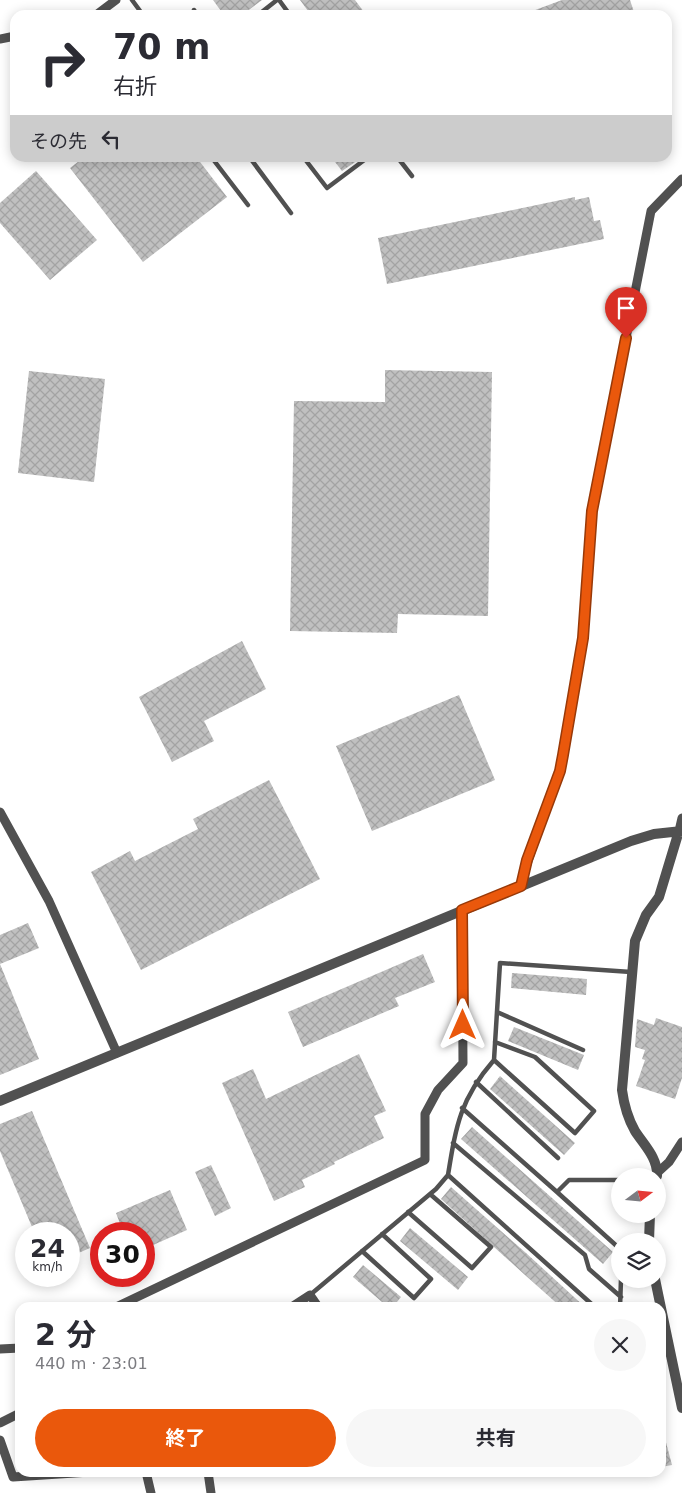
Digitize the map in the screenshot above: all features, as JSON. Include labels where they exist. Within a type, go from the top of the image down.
[{"type":"street","points":[[105,10],[116,0]]},
{"type":"street","points":[[521,886],[527,860],[560,771],[583,638],[592,511],[651,211],[682,179]]},
{"type":"street","points":[[0,812],[49,901],[117,1053]]},
{"type":"street","points":[[656,1168],[655,1161],[635,1130],[625,1110],[622,1090],[635,941],[646,915],[659,898],[681,831],[682,818]]},
{"type":"street","points":[[0,1101],[630,841],[654,834],[681,831]]},
{"type":"street","points":[[127,1302],[425,1160],[425,1114],[438,1090],[463,1063],[462,910]]},
{"type":"street","points":[[663,1168],[682,1142]]},
{"type":"street","points":[[658,1288],[660,1302]]},
{"type":"street","points":[[299,1302],[310,1295],[315,1302]]},
{"type":"street","points":[[666,1332],[682,1408]]},
{"type":"street","points":[[0,1349],[15,1348]]},
{"type":"street","points":[[0,1423],[15,1416]]},
{"type":"street","points":[[0,1440],[4,1464],[13,1477],[15,1477]]},
{"type":"street","points":[[147,1477],[151,1493]]},
{"type":"street","points":[[209,1477],[211,1493]]},
{"type":"lane","points":[[265,10],[278,0],[286,10]]},
{"type":"lane","points":[[215,162],[248,205]]},
{"type":"lane","points":[[253,162],[291,213]]},
{"type":"lane","points":[[307,162],[327,188],[362,162]]},
{"type":"lane","points":[[401,162],[412,176]]},
{"type":"lane","points":[[310,1295],[430,1194],[448,1175],[456,1125],[462,1108],[476,1082],[494,1060],[500,963],[632,972]]},
{"type":"lane","points":[[497,1012],[583,1050]]},
{"type":"lane","points":[[494,1060],[575,1133],[594,1111],[535,1057],[495,1042]]},
{"type":"lane","points":[[476,1082],[558,1158]]},
{"type":"lane","points":[[462,1108],[611,1241]]},
{"type":"lane","points":[[453,1143],[585,1255],[589,1269],[621,1297]]},
{"type":"lane","points":[[448,1175],[589,1302]]},
{"type":"lane","points":[[557,1192],[570,1180],[611,1180]]},
{"type":"lane","points":[[408,1212],[472,1268],[491,1247],[430,1194]]},
{"type":"lane","points":[[362,1251],[414,1298],[432,1279],[382,1234]]},
{"type":"lane","points":[[621,1288],[621,1302]]},
{"type":"building","points":[[213,0],[262,0],[249,10],[220,10]]},
{"type":"building","points":[[300,0],[355,0],[362,10],[307,10]]},
{"type":"building","points":[[562,0],[630,0],[633,10],[535,10]]},
{"type":"building","points":[[78,162],[200,162],[227,197],[143,262],[70,168]]},
{"type":"building","points":[[335,162],[355,162],[342,171]]},
{"type":"building","points":[[36,171],[97,240],[50,280],[0,223],[0,203]]},
{"type":"building","points":[[575,197],[575,200],[589,197],[594,221],[600,220],[604,239],[387,284],[378,238]]},
{"type":"building","points":[[385,370],[492,372],[488,616],[398,614],[397,633],[290,631],[294,401],[385,402]]},
{"type":"building","points":[[29,371],[105,379],[94,482],[18,473]]},
{"type":"building","points":[[242,641],[266,689],[204,721],[214,741],[172,762],[139,697]]},
{"type":"building","points":[[459,695],[495,780],[372,831],[336,746]]},
{"type":"building","points":[[269,780],[320,879],[141,970],[91,872],[130,851],[135,861],[198,829],[193,819]]},
{"type":"building","points":[[28,923],[39,948],[0,964],[0,935]]},
{"type":"building","points":[[423,954],[435,982],[395,998],[399,1006],[303,1047],[288,1012]]},
{"type":"building","points":[[0,964],[39,1059],[0,1075]]},
{"type":"building","points":[[512,973],[587,979],[586,995],[511,988]]},
{"type":"building","points":[[656,1018],[682,1027],[682,1078],[675,1099],[636,1086],[645,1060],[642,1059],[645,1050],[635,1047],[637,1019],[654,1025]]},
{"type":"building","points":[[514,1027],[584,1055],[578,1070],[508,1041]]},
{"type":"building","points":[[359,1054],[386,1111],[374,1116],[384,1138],[302,1180],[305,1187],[274,1201],[222,1083],[253,1069],[266,1099]]},
{"type":"building","points":[[500,1076],[575,1143],[564,1155],[490,1089]]},
{"type":"building","points":[[32,1111],[79,1222],[30,1222],[0,1151],[0,1124]]},
{"type":"building","points":[[472,1127],[611,1250],[611,1254],[603,1264],[461,1139]]},
{"type":"building","points":[[211,1165],[231,1208],[215,1216],[195,1172]]},
{"type":"building","points":[[451,1187],[579,1302],[555,1302],[441,1199]]},
{"type":"building","points":[[170,1190],[187,1230],[155,1244],[155,1222],[119,1222],[116,1213]]},
{"type":"building","points":[[80,1224],[90,1248],[80,1252]]},
{"type":"building","points":[[410,1228],[468,1277],[458,1290],[400,1241]]},
{"type":"building","points":[[363,1265],[401,1297],[397,1302],[382,1302],[353,1277]]},
{"type":"building","points":[[666,1442],[672,1465],[666,1466]]},
{"type":"route","points":[[463,1025],[462,910],[521,886],[527,860],[560,771],[583,638],[592,511],[626,338]]}]
